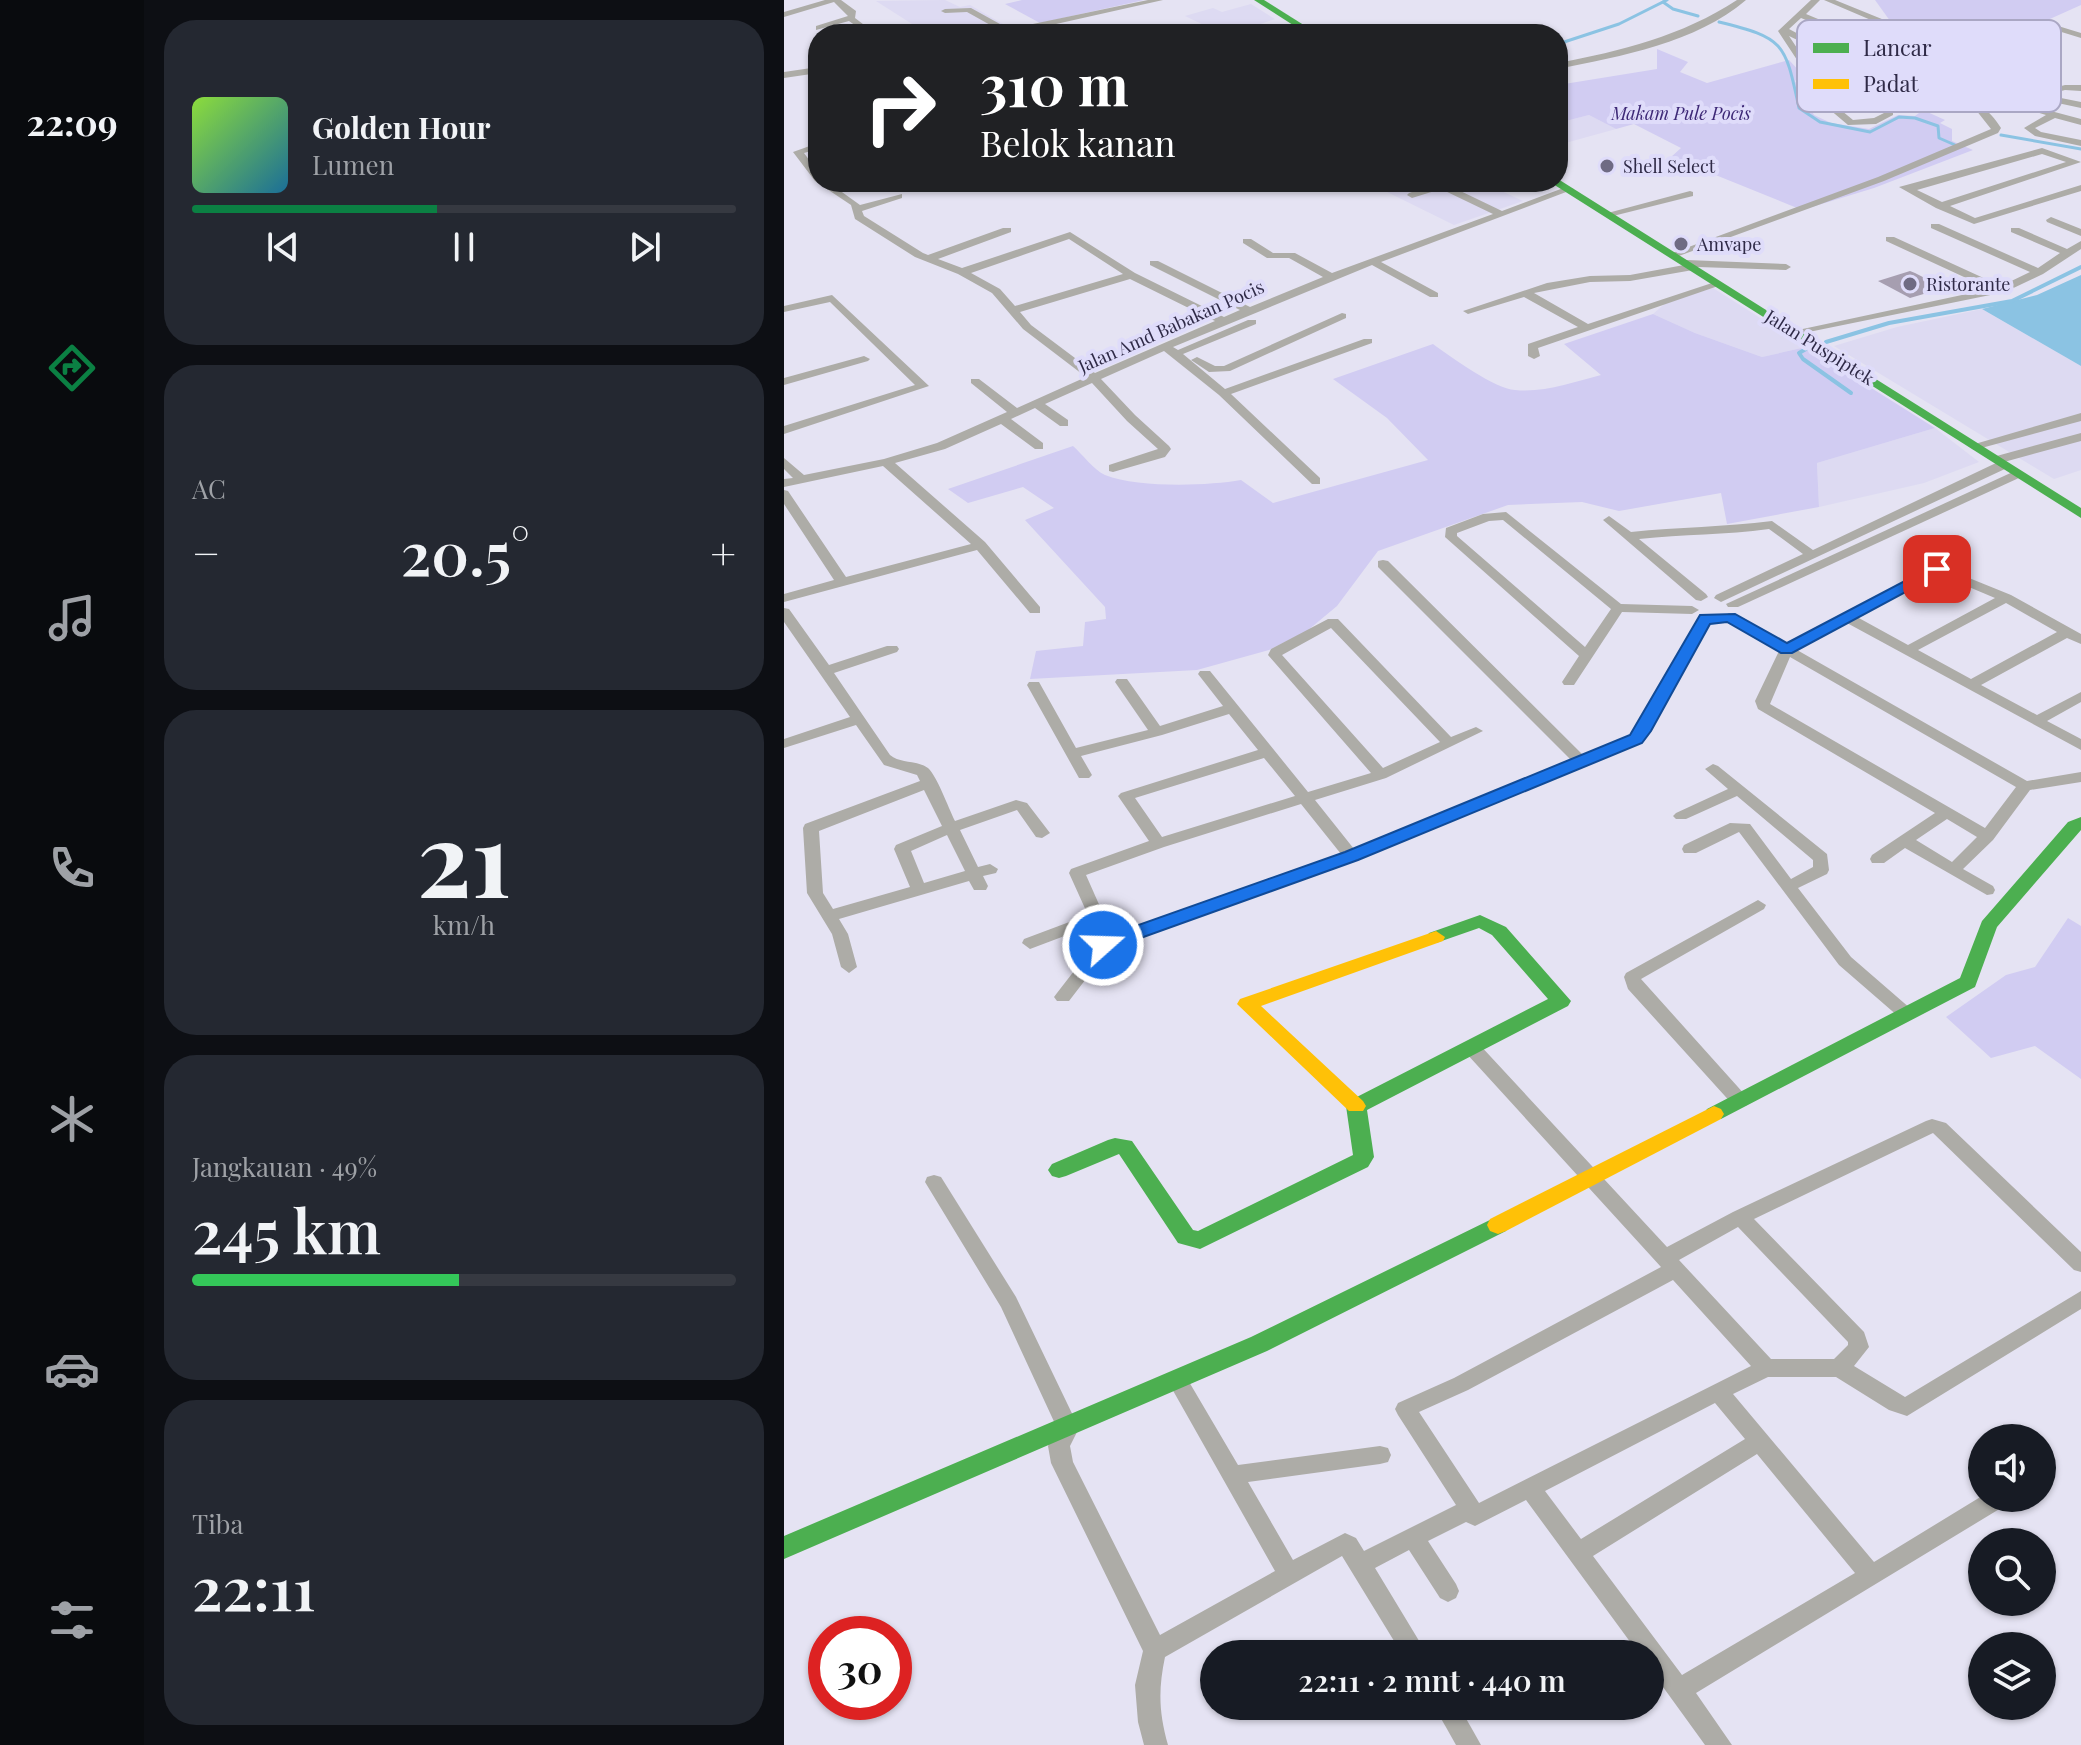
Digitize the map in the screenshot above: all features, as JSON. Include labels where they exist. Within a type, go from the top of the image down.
[{"type":"street","points":[[784,15],[835,0],[853,13],[850,18],[831,24]]},
{"type":"street","points":[[1047,24],[1159,0]]},
{"type":"street","points":[[1258,0],[1297,24]]},
{"type":"street","points":[[1568,64],[1651,43],[1704,22],[1742,0]]},
{"type":"street","points":[[1783,29],[1816,0]]},
{"type":"street","points":[[1828,0],[1877,20]]},
{"type":"street","points":[[945,11],[968,10],[994,24]]},
{"type":"street","points":[[1800,14],[1815,20]]},
{"type":"street","points":[[850,18],[858,24]]},
{"type":"street","points":[[1783,29],[1797,36]]},
{"type":"street","points":[[1783,29],[1797,52]]},
{"type":"street","points":[[2061,29],[2081,36]]},
{"type":"street","points":[[784,75],[808,71]]},
{"type":"street","points":[[2061,87],[2081,88]]},
{"type":"street","points":[[2061,100],[2081,105]]},
{"type":"street","points":[[1838,112],[1851,123],[1876,121],[1889,112]]},
{"type":"street","points":[[1468,311],[1524,292],[1590,279],[1630,278],[1684,262],[1995,131],[1986,112]]},
{"type":"street","points":[[2040,112],[2081,122]]},
{"type":"street","points":[[2052,116],[2029,128],[2038,134],[2081,143]]},
{"type":"street","points":[[808,149],[798,152],[808,165]]},
{"type":"street","points":[[1908,189],[2042,151],[2076,162],[1939,206]]},
{"type":"street","points":[[1881,179],[1977,221],[2081,188]]},
{"type":"street","name":"Jalan Puspiptek","points":[[1568,189],[2081,514]]},
{"type":"street","points":[[836,192],[858,209],[862,219],[927,259],[962,272],[996,291],[1011,311],[1040,338],[1095,379],[1165,449],[1161,454],[1113,468]]},
{"type":"street","points":[[1412,195],[1421,192]]},
{"type":"street","points":[[1460,192],[1499,213]]},
{"type":"street","name":"Jalan Amd Babakan Pocis","points":[[784,483],[886,462],[941,446],[1174,347],[1224,321],[1549,192]]},
{"type":"street","points":[[1609,214],[1690,194]]},
{"type":"street","points":[[858,209],[899,196]]},
{"type":"street","points":[[2051,220],[2081,233]]},
{"type":"street","points":[[1935,226],[2039,272]]},
{"type":"street","points":[[927,259],[1007,230]]},
{"type":"street","points":[[2015,230],[2065,252]]},
{"type":"street","points":[[962,272],[1070,235],[1131,275],[1224,321]]},
{"type":"street","points":[[1890,239],[2001,290]]},
{"type":"street","points":[[1247,241],[1271,256],[1291,255],[1331,277]]},
{"type":"street","points":[[1798,333],[2001,290],[2039,272],[2081,244]]},
{"type":"street","points":[[1372,261],[1434,295]]},
{"type":"street","points":[[1684,262],[1786,267]]},
{"type":"street","points":[[1154,263],[1250,311]]},
{"type":"street","points":[[1011,311],[1131,275]]},
{"type":"street","points":[[1534,356],[1532,346],[1719,284]]},
{"type":"street","points":[[1174,347],[1312,296],[1312,291],[1305,288]]},
{"type":"street","points":[[1524,292],[1588,328]]},
{"type":"street","points":[[784,309],[832,298],[923,386],[784,430]]},
{"type":"street","points":[[1174,347],[1213,370],[1225,370],[1342,316]]},
{"type":"street","points":[[1223,393],[1368,341]]},
{"type":"street","points":[[1174,347],[1316,481]]},
{"type":"street","points":[[784,382],[864,359]]},
{"type":"street","points":[[975,381],[1017,414]]},
{"type":"street","points":[[1038,405],[1064,423]]},
{"type":"street","points":[[1974,446],[2081,417]]},
{"type":"street","points":[[1004,420],[1039,446]]},
{"type":"street","points":[[1587,656],[1451,537],[1451,531],[1487,517],[1506,516],[1618,608],[1699,614],[1713,620],[1728,606],[1812,555],[2006,466],[2081,437]]},
{"type":"street","points":[[784,462],[801,479]]},
{"type":"street","points":[[886,462],[980,545],[1035,610]]},
{"type":"street","points":[[1728,606],[1892,531],[2006,466]]},
{"type":"street","points":[[784,494],[842,582]]},
{"type":"street","points":[[1609,520],[1701,597],[1728,606],[1786,650],[2025,786],[2081,777]]},
{"type":"street","points":[[1878,524],[1892,531]]},
{"type":"street","points":[[1627,536],[1698,529],[1719,532],[1772,525],[1812,555]]},
{"type":"street","points":[[784,598],[980,545]]},
{"type":"street","points":[[1383,564],[1582,763]]},
{"type":"street","points":[[1987,836],[1763,706],[1762,701],[1786,650],[1937,569],[2006,598],[2081,640]]},
{"type":"street","points":[[1699,614],[1693,603],[1701,597]]},
{"type":"street","points":[[1908,650],[2006,598]]},
{"type":"street","points":[[1569,682],[1618,608]]},
{"type":"street","points":[[784,612],[888,763],[917,769],[930,782],[976,880]]},
{"type":"street","points":[[1063,997],[1103,945],[1351,856],[1582,763],[1641,735],[1699,614]]},
{"type":"street","points":[[1847,617],[2081,745]]},
{"type":"street","points":[[1381,775],[1275,655],[1276,652],[1333,622],[1448,742]]},
{"type":"street","points":[[1972,684],[2066,633]]},
{"type":"street","points":[[826,671],[892,649]]},
{"type":"street","points":[[1205,674],[1351,856]]},
{"type":"street","points":[[1122,682],[1157,732]]},
{"type":"street","points":[[1034,685],[1084,775]]},
{"type":"street","points":[[2038,720],[2081,696]]},
{"type":"street","points":[[1073,753],[1157,732],[1232,708]]},
{"type":"street","points":[[784,744],[859,719]]},
{"type":"street","points":[[1103,945],[1097,918],[1077,873],[1158,843],[1381,775],[1476,731]]},
{"type":"street","points":[[1158,843],[1126,796],[1267,752]]},
{"type":"street","points":[[1713,769],[1821,858],[1821,870],[1790,886]]},
{"type":"street","points":[[849,967],[840,934],[815,893],[811,828],[930,782]]},
{"type":"street","points":[[1953,870],[1987,836],[2025,786]]},
{"type":"street","points":[[1681,816],[1738,790]]},
{"type":"street","points":[[919,890],[901,851],[950,828],[1020,805],[1042,833]]},
{"type":"street","points":[[1878,859],[1945,813]]},
{"type":"street","points":[[784,1548],[1259,1344],[1593,1177],[1970,981],[1989,925],[2007,901],[2081,823]]},
{"type":"street","points":[[1690,849],[1742,827],[1845,961],[1905,1013]]},
{"type":"street","points":[[1905,841],[1987,890]]},
{"type":"street","points":[[830,916],[919,890],[976,880],[990,869]]},
{"type":"street","points":[[1740,1101],[1634,985],[1632,977],[1758,905]]},
{"type":"street","points":[[1030,943],[1097,918]]},
{"type":"street","points":[[1059,1170],[1115,1146],[1125,1147],[1186,1237],[1200,1240],[1363,1159],[1356,1106],[1247,1004],[1480,921],[1499,931],[1562,999],[1356,1106]]},
{"type":"street","points":[[1472,1048],[1766,1368]]},
{"type":"street","points":[[2081,1264],[1937,1126],[1925,1128],[1740,1217],[1670,1264],[1461,1384],[1405,1409],[1475,1516],[1766,1368],[1839,1368],[1896,1404],[1907,1407],[2081,1299]]},
{"type":"street","points":[[934,1182],[1009,1303],[1068,1428]]},
{"type":"street","points":[[1740,1217],[1857,1338],[1859,1347],[1839,1368]]},
{"type":"street","points":[[1178,1381],[1289,1574]]},
{"type":"street","points":[[1718,1391],[1871,1576]]},
{"type":"street","points":[[1068,1428],[1059,1446],[1062,1463],[1155,1650],[1147,1685],[1151,1730],[1156,1745]]},
{"type":"street","points":[[1577,1554],[1758,1442]]},
{"type":"street","points":[[1231,1475],[1380,1455]]},
{"type":"street","points":[[1529,1487],[1720,1745]]},
{"type":"street","points":[[1360,1564],[1470,1509]]},
{"type":"street","points":[[1679,1690],[1975,1512]]},
{"type":"street","points":[[1413,1537],[1448,1591]]},
{"type":"street","points":[[1155,1650],[1345,1543],[1406,1640]]},
{"type":"street","points":[[1454,1720],[1469,1745]]},
{"type":"shaded area","points":[[945,0],[960,7],[970,5],[1003,24],[912,24],[876,1]]},
{"type":"shaded area","points":[[1251,4],[1275,19],[1261,24],[1202,24],[1185,16],[1213,8],[1222,12]]},
{"type":"shaded area","points":[[1589,115],[1616,129],[1568,142],[1568,120]]},
{"type":"shaded area","points":[[1387,192],[1504,192],[1523,201],[1454,225]]},
{"type":"shaded area","points":[[1713,288],[1806,347],[1762,357],[1653,314],[1668,301]]},
{"type":"shaded area","points":[[1982,309],[2081,366],[2081,470],[2054,479],[1834,346],[1897,327]]},
{"type":"shaded area","points":[[1935,428],[1979,462],[1924,483],[1819,507],[1817,463]]},
{"type":"green space","points":[[1022,0],[1144,0],[1040,23],[1005,4]]},
{"type":"green space","points":[[1875,0],[2081,0],[2081,5],[2048,20],[1889,20]]},
{"type":"green space","name":"Makam Pule Pocis","points":[[1657,49],[1688,62],[1680,72],[1707,83],[1789,60],[1797,69],[1797,112],[1812,112],[1831,123],[1869,129],[1898,115],[1915,116],[1927,112],[1945,120],[1940,123],[1952,129],[1952,141],[1973,150],[1874,188],[1802,210],[1671,157],[1681,148],[1634,124],[1616,129],[1589,115],[1568,120],[1568,83],[1657,69]]},
{"type":"green space","points":[[1653,314],[1762,357],[1806,347],[1935,428],[1817,463],[1819,507],[1727,524],[1721,493],[1619,511],[1582,502],[1508,505],[1378,551],[1337,606],[1307,631],[1269,650],[1197,670],[1030,679],[1036,651],[1083,646],[1085,622],[1106,619],[1105,607],[1025,520],[1054,508],[1023,487],[968,503],[948,489],[1073,446],[1101,473],[1119,479],[1173,485],[1241,480],[1273,503],[1428,460],[1387,418],[1333,379],[1433,344],[1473,372],[1506,388],[1526,391],[1559,386],[1601,375],[1564,344]]},
{"type":"green space","points":[[2068,918],[2081,926],[2081,1079],[2035,1046],[1991,1058],[1946,1017],[2006,975],[2035,967]]},
{"type":"water","points":[[2081,275],[2081,366],[1982,309],[2037,295]]},
{"type":"building","name":"Ristorante","points":[[1910,271],[1944,288],[1910,298],[1878,281]]},
{"type":"waterway","points":[[1663,2],[1667,0]]},
{"type":"waterway","points":[[1568,41],[1619,24],[1663,2]]},
{"type":"waterway","points":[[1663,2],[1673,9],[1698,16]]},
{"type":"waterway","points":[[1719,22],[1770,39],[1785,56],[1797,99]]},
{"type":"waterway","points":[[1805,112],[1820,122],[1870,132],[1899,117],[1915,118],[1938,126],[1939,138],[1955,145]]},
{"type":"waterway","points":[[2001,135],[2081,149]]},
{"type":"waterway","points":[[1826,342],[1889,323],[2012,301],[2081,267]]},
{"type":"waterway","points":[[1806,349],[1799,353],[1803,359],[1851,393]]},
{"type":"traffic: fast","points":[[1258,0],[1297,24]]},
{"type":"traffic: fast","points":[[1568,189],[2081,514]]},
{"type":"traffic: fast","points":[[1714,1114],[1968,982],[1989,925],[2074,826],[2081,823]]},
{"type":"traffic: fast","points":[[1059,1170],[1115,1146],[1125,1147],[1186,1237],[1200,1240],[1361,1161],[1364,1157],[1356,1106],[1561,1001],[1499,931],[1480,921],[1436,937]]},
{"type":"traffic: fast","points":[[784,1548],[1259,1344],[1498,1225]]},
{"type":"traffic: slow","points":[[1356,1106],[1247,1004],[1436,937]]},
{"type":"traffic: slow","points":[[1498,1225],[1714,1114]]},
{"type":"place","name":"Shell Select","points":[[1607,166]]},
{"type":"place","name":"Amvape","points":[[1681,244]]},
{"type":"place","name":"Ristorante","points":[[1910,284]]},
{"type":"route","points":[[1103,945],[1351,856],[1636,739],[1706,618],[1729,617],[1786,650],[1937,569]]}]
